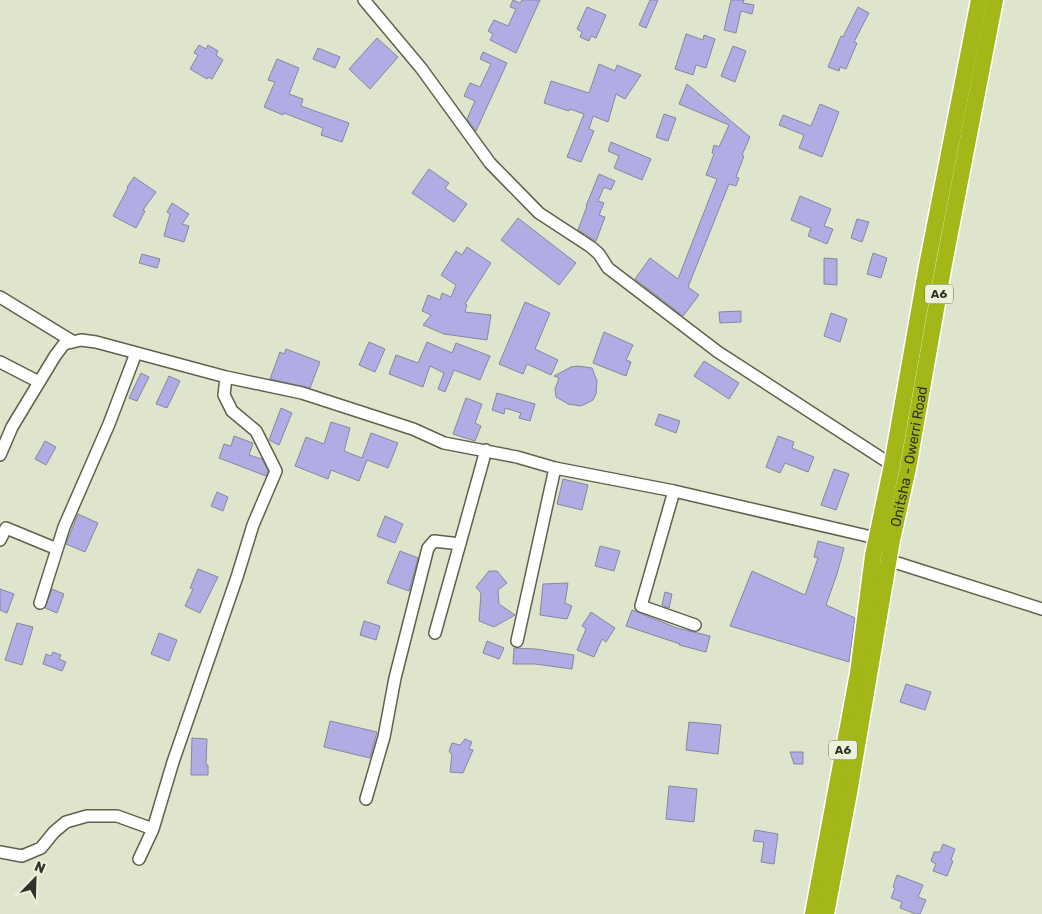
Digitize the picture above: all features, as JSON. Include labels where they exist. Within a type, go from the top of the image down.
[{"type":"highway","name":"Onitsha - Owerri Road","points":[[813,914],[858,672],[876,538],[892,465],[927,266],[979,0]]},
{"type":"highway","name":"Onitsha - Owerri Road","points":[[826,914],[849,793],[888,560],[908,468],[943,269],[995,0]]},
{"type":"street","points":[[364,0],[421,68],[490,163],[539,213],[590,247],[599,254],[608,268],[718,352],[892,465]]},
{"type":"street","points":[[0,297],[72,341]]},
{"type":"street","points":[[0,455],[4,433],[55,356],[64,344],[81,340],[96,342],[226,377],[302,393],[412,429],[444,444],[486,450],[555,468],[674,491],[876,538]]},
{"type":"street","points":[[40,603],[64,527],[109,424],[136,353]]},
{"type":"street","points":[[0,362],[39,382]]},
{"type":"street","points":[[139,859],[153,829],[173,762],[253,525],[276,471],[256,431],[232,411],[224,395],[226,377]]},
{"type":"street","points":[[434,633],[486,450]]},
{"type":"street","points":[[517,641],[555,468]]},
{"type":"street","points":[[674,491],[641,606],[695,625]]},
{"type":"street","points":[[0,540],[6,528],[57,549]]},
{"type":"street","points":[[366,799],[384,737],[395,678],[428,548],[434,541],[460,544]]},
{"type":"street","points":[[888,560],[1042,609]]},
{"type":"street","points":[[0,852],[22,856],[41,848],[54,832],[66,822],[87,816],[117,816],[153,829]]},
{"type":"building","points":[[513,0],[520,3],[522,0],[540,0],[516,53],[490,40],[493,34],[488,31],[494,20],[508,26],[516,9],[510,7]]},
{"type":"building","points":[[650,0],[658,0],[646,28],[639,25]]},
{"type":"building","points":[[731,0],[744,0],[743,3],[754,5],[752,14],[741,11],[736,33],[724,30]]},
{"type":"building","points":[[587,7],[606,15],[596,38],[591,36],[589,41],[580,37],[582,32],[577,29]]},
{"type":"building","points":[[858,7],[869,13],[854,42],[857,43],[846,69],[840,67],[839,71],[828,67],[841,36],[843,37]]},
{"type":"building","points":[[686,34],[703,40],[704,35],[715,39],[706,68],[696,65],[693,75],[675,69]]},
{"type":"building","points":[[377,38],[398,57],[370,89],[349,69]]},
{"type":"building","points":[[199,45],[206,49],[208,45],[218,51],[216,55],[223,60],[212,79],[208,77],[207,79],[190,69],[198,55],[194,53]]},
{"type":"building","points":[[733,46],[746,51],[735,82],[721,76]]},
{"type":"building","points":[[318,48],[340,57],[335,68],[313,59]]},
{"type":"building","points":[[483,52],[507,63],[476,131],[467,119],[475,101],[464,96],[470,83],[480,87],[491,64],[480,59]]},
{"type":"building","points":[[277,59],[299,68],[289,94],[303,99],[301,106],[349,123],[342,142],[321,135],[323,128],[264,107],[275,82],[268,80]]},
{"type":"building","points":[[599,64],[615,71],[617,65],[641,75],[625,99],[616,94],[608,122],[593,116],[589,129],[594,131],[581,162],[567,157],[584,114],[544,103],[551,81],[589,93]]},
{"type":"building","points":[[687,84],[750,137],[742,155],[744,156],[736,177],[739,178],[736,186],[729,184],[688,287],[699,295],[683,316],[635,279],[650,258],[678,279],[717,179],[706,175],[714,154],[712,153],[714,145],[719,147],[729,125],[679,104]]},
{"type":"building","points":[[820,104],[839,112],[822,157],[799,148],[804,135],[779,125],[783,115],[811,126]]},
{"type":"building","points":[[664,114],[676,118],[668,141],[656,137]]},
{"type":"building","points":[[611,142],[651,159],[642,180],[614,168],[619,156],[608,151]]},
{"type":"building","points":[[429,169],[449,183],[445,188],[467,204],[454,222],[412,193]]},
{"type":"building","points":[[599,174],[615,181],[611,190],[604,187],[598,201],[604,203],[599,215],[605,217],[596,241],[578,230]]},
{"type":"building","points":[[134,177],[156,192],[143,210],[145,211],[136,228],[113,216]]},
{"type":"building","points":[[800,196],[831,209],[824,226],[833,229],[827,244],[808,236],[811,228],[791,220]]},
{"type":"building","points":[[172,203],[189,214],[182,224],[189,226],[184,242],[164,236],[170,214],[167,212]]},
{"type":"building","points":[[518,218],[576,263],[559,285],[501,240]]},
{"type":"building","points":[[857,219],[869,222],[862,242],[851,238]]},
{"type":"building","points":[[467,247],[491,263],[465,304],[467,305],[465,312],[491,315],[487,340],[444,334],[423,325],[431,315],[422,311],[428,295],[440,300],[442,293],[451,297],[456,285],[441,275],[456,251],[462,255]]},
{"type":"building","points":[[873,253],[887,258],[881,278],[867,274]]},
{"type":"building","points":[[142,254],[160,259],[157,268],[139,263]]},
{"type":"building","points":[[824,258],[837,259],[837,285],[824,284]]},
{"type":"building","points":[[525,302],[550,313],[535,349],[558,360],[551,375],[527,364],[523,374],[499,364]]},
{"type":"building","points":[[741,311],[741,322],[720,323],[719,312]]},
{"type":"building","points":[[831,313],[847,319],[840,342],[824,336]]},
{"type":"building","points":[[604,332],[633,345],[626,360],[631,362],[626,376],[593,363]]},
{"type":"building","points":[[369,342],[385,349],[375,372],[359,365]]},
{"type":"building","points":[[427,342],[452,353],[456,343],[490,356],[480,380],[454,370],[445,392],[438,389],[444,373],[430,366],[423,387],[389,374],[396,355],[418,363]]},
{"type":"building","points":[[286,349],[320,362],[310,388],[270,379],[280,352],[284,354]]},
{"type":"building","points":[[704,361],[739,383],[729,399],[694,376]]},
{"type":"building","points":[[571,367],[592,368],[597,381],[596,394],[593,400],[581,406],[568,404],[556,397],[555,389],[559,378],[554,376]]},
{"type":"building","points":[[141,373],[149,377],[137,401],[129,398]]},
{"type":"building","points":[[169,376],[180,381],[167,408],[156,404]]},
{"type":"building","points":[[497,393],[535,404],[530,421],[519,418],[521,413],[505,408],[504,414],[492,410]]},
{"type":"building","points":[[466,398],[482,404],[475,423],[481,426],[475,441],[453,434]]},
{"type":"building","points":[[281,408],[292,413],[279,445],[269,440]]},
{"type":"building","points":[[659,414],[680,421],[676,433],[655,425]]},
{"type":"building","points":[[331,422],[350,428],[344,451],[362,458],[371,433],[398,443],[388,468],[367,460],[359,481],[331,470],[328,479],[295,466],[306,437],[324,444]]},
{"type":"building","points":[[234,436],[253,443],[249,455],[262,459],[268,471],[266,476],[219,458],[224,444],[231,446]]},
{"type":"building","points":[[778,436],[794,442],[792,448],[814,457],[808,472],[785,463],[780,473],[766,467]]},
{"type":"building","points":[[45,441],[56,447],[46,465],[35,459]]},
{"type":"building","points":[[834,469],[849,474],[836,510],[821,505]]},
{"type":"building","points":[[563,479],[588,485],[582,510],[557,504]]},
{"type":"building","points":[[217,492],[228,497],[223,511],[211,506]]},
{"type":"building","points":[[78,514],[98,523],[85,552],[66,544]]},
{"type":"building","points":[[385,516],[403,524],[395,543],[377,536]]},
{"type":"building","points":[[818,541],[844,548],[826,605],[855,618],[849,662],[730,626],[752,571],[805,595],[818,558],[814,557]]},
{"type":"building","points":[[600,546],[620,551],[614,571],[595,566]]},
{"type":"building","points":[[400,551],[418,558],[409,591],[387,583]]},
{"type":"building","points":[[198,569],[218,577],[200,613],[185,606],[193,589],[190,588]]},
{"type":"building","points":[[489,571],[497,571],[507,583],[498,590],[499,604],[515,615],[494,627],[479,621],[481,593],[476,587]]},
{"type":"building","points":[[568,583],[565,603],[572,606],[567,619],[540,615],[543,584]]},
{"type":"building","points":[[0,589],[14,594],[7,613],[0,610]]},
{"type":"building","points":[[52,589],[64,594],[57,613],[45,608]]},
{"type":"building","points":[[665,592],[672,594],[669,608],[662,605]]},
{"type":"building","points":[[632,610],[677,628],[710,636],[706,652],[679,645],[626,626]]},
{"type":"building","points":[[591,612],[615,628],[606,642],[602,639],[594,657],[577,650],[586,629],[582,626]]},
{"type":"building","points":[[364,621],[380,626],[376,640],[360,635]]},
{"type":"building","points":[[17,623],[33,627],[22,665],[5,660]]},
{"type":"building","points":[[159,633],[177,640],[169,661],[151,654]]},
{"type":"building","points":[[487,641],[504,648],[499,659],[483,653]]},
{"type":"building","points":[[514,648],[536,649],[574,655],[572,669],[535,664],[513,664]]},
{"type":"building","points":[[53,652],[61,655],[59,659],[66,662],[62,671],[43,664],[46,654],[51,656]]},
{"type":"building","points":[[906,684],[931,692],[925,710],[900,702]]},
{"type":"building","points":[[330,721],[377,732],[370,758],[324,747]]},
{"type":"building","points":[[689,722],[721,725],[718,754],[686,750]]},
{"type":"building","points":[[192,738],[207,739],[206,765],[208,765],[208,775],[191,775]]},
{"type":"building","points":[[465,739],[472,742],[469,749],[473,750],[463,773],[450,772],[452,755],[449,751],[452,743],[460,745]]},
{"type":"building","points":[[790,752],[803,752],[803,764],[794,764]]},
{"type":"building","points":[[669,786],[697,789],[694,822],[666,819]]},
{"type":"building","points":[[755,830],[778,834],[774,864],[761,862],[764,842],[753,841]]},
{"type":"building","points":[[943,844],[955,849],[947,876],[933,871],[936,864],[931,861],[934,852],[940,852]]},
{"type":"building","points":[[897,875],[923,885],[918,897],[926,900],[920,914],[900,908],[902,902],[891,898]]}]
